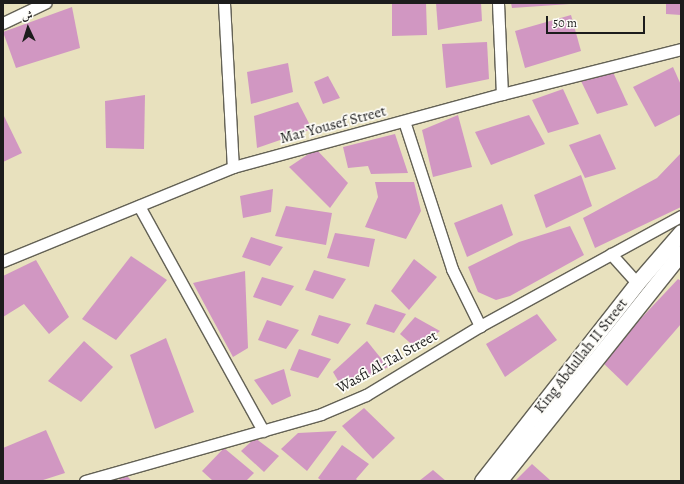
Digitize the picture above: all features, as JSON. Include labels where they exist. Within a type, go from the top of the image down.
[{"type":"main road","name":"King Abdullah II Street","points":[[482,481],[637,284],[681,232]]},
{"type":"main road","name":"King Abdullah II Street","points":[[499,481],[681,253]]},
{"type":"street","points":[[3,23],[45,3]]},
{"type":"street","points":[[224,3],[233,167]]},
{"type":"street","points":[[498,3],[502,94]]},
{"type":"street","name":"Mar Yousef Street","points":[[3,262],[233,167],[502,94],[681,49]]},
{"type":"street","points":[[404,121],[452,270],[480,326]]},
{"type":"street","points":[[139,206],[263,431]]},
{"type":"street","name":"Wasfi Al-Tal Street","points":[[87,481],[321,414],[366,396],[480,326],[681,216]]},
{"type":"street","points":[[612,254],[637,284]]},
{"type":"building","points":[[392,3],[426,3],[427,35],[392,36]]},
{"type":"building","points":[[436,3],[481,3],[482,21],[438,30]]},
{"type":"building","points":[[511,3],[570,3],[570,4],[512,8]]},
{"type":"building","points":[[666,3],[681,3],[681,15],[666,14]]},
{"type":"building","points":[[72,7],[80,48],[16,68],[3,32]]},
{"type":"building","points":[[571,15],[581,51],[525,68],[515,31]]},
{"type":"building","points":[[487,42],[489,79],[446,88],[442,44]]},
{"type":"building","points":[[288,63],[293,92],[251,104],[247,72]]},
{"type":"building","points":[[673,67],[681,85],[681,114],[655,127],[633,87]]},
{"type":"building","points":[[612,70],[628,105],[597,114],[581,81]]},
{"type":"building","points":[[328,76],[340,98],[323,104],[314,82]]},
{"type":"building","points":[[563,89],[579,124],[548,133],[532,100]]},
{"type":"building","points":[[145,95],[144,149],[106,148],[105,101]]},
{"type":"building","points":[[298,102],[312,129],[257,148],[254,116]]},
{"type":"building","points":[[3,114],[22,153],[3,162]]},
{"type":"building","points":[[458,115],[472,167],[433,177],[422,130]]},
{"type":"building","points":[[529,115],[545,144],[491,165],[475,132]]},
{"type":"building","points":[[395,134],[408,173],[371,174],[368,166],[348,168],[343,147]]},
{"type":"building","points":[[600,134],[616,169],[585,178],[569,145]]},
{"type":"building","points":[[316,149],[348,183],[330,208],[289,167]]},
{"type":"building","points":[[681,153],[681,207],[595,248],[583,218],[657,178]]},
{"type":"building","points":[[581,175],[592,206],[546,228],[534,195]]},
{"type":"building","points":[[375,182],[414,182],[421,211],[406,239],[365,227],[378,197]]},
{"type":"building","points":[[273,189],[271,212],[243,218],[240,196]]},
{"type":"building","points":[[502,204],[513,235],[467,257],[454,223]]},
{"type":"building","points":[[286,206],[332,213],[326,245],[275,236]]},
{"type":"building","points":[[570,226],[584,255],[510,296],[496,300],[478,292],[468,267],[519,242]]},
{"type":"building","points":[[335,233],[375,239],[369,267],[327,258]]},
{"type":"building","points":[[251,237],[283,247],[270,266],[242,257]]},
{"type":"building","points":[[131,256],[167,280],[116,340],[82,319]]},
{"type":"building","points":[[414,259],[437,277],[409,310],[391,291]]},
{"type":"building","points":[[36,260],[69,317],[49,334],[24,304],[3,317],[3,276]]},
{"type":"building","points":[[314,270],[346,279],[333,299],[305,290]]},
{"type":"building","points":[[245,271],[248,348],[233,357],[193,283]]},
{"type":"building","points":[[262,277],[294,286],[281,306],[253,297]]},
{"type":"building","points":[[678,279],[681,281],[681,324],[627,386],[601,361]]},
{"type":"building","points":[[375,304],[406,314],[394,333],[366,324]]},
{"type":"building","points":[[537,314],[557,340],[505,377],[486,344]]},
{"type":"building","points":[[319,315],[351,324],[338,344],[311,335]]},
{"type":"building","points":[[415,317],[440,331],[417,349],[400,334]]},
{"type":"building","points":[[267,320],[299,330],[286,349],[258,340]]},
{"type":"building","points":[[166,338],[194,412],[155,429],[130,355]]},
{"type":"building","points":[[84,341],[113,367],[81,402],[48,381]]},
{"type":"building","points":[[367,341],[388,367],[344,391],[333,372]]},
{"type":"building","points":[[299,349],[331,359],[318,378],[290,370]]},
{"type":"building","points":[[284,369],[291,396],[272,405],[254,380]]},
{"type":"building","points":[[364,408],[395,438],[373,459],[342,426]]},
{"type":"building","points":[[46,430],[65,473],[40,481],[3,481],[3,448]]},
{"type":"building","points":[[337,431],[307,471],[281,449],[298,433]]},
{"type":"building","points":[[255,438],[279,456],[264,472],[241,451]]},
{"type":"building","points":[[342,445],[369,464],[356,479],[358,481],[322,481],[318,478]]},
{"type":"building","points":[[224,448],[254,473],[246,481],[213,481],[202,471]]},
{"type":"building","points":[[532,464],[550,480],[515,481]]},
{"type":"building","points":[[433,470],[446,481],[419,481]]},
{"type":"building","points":[[125,474],[132,481],[118,481]]}]
